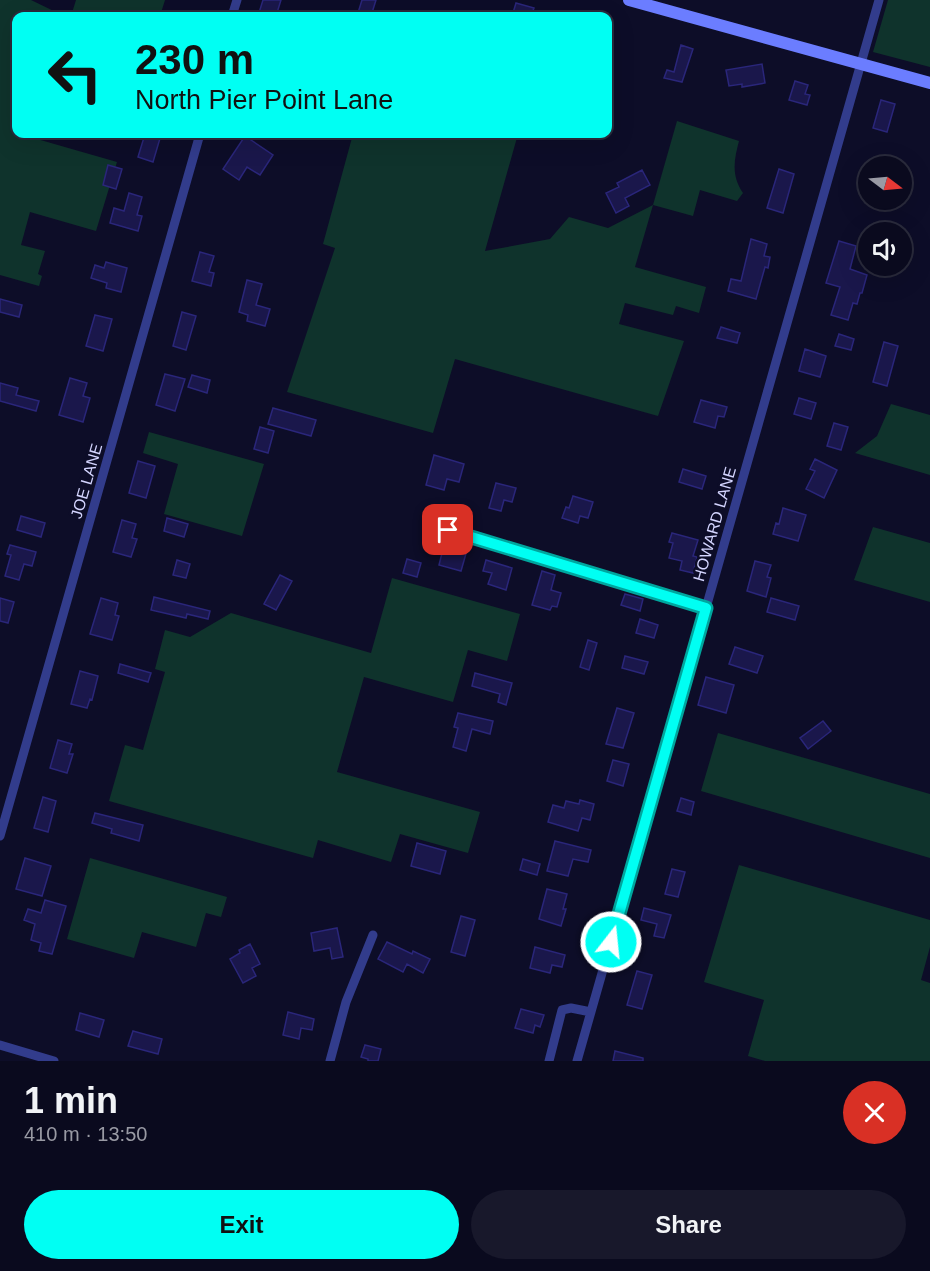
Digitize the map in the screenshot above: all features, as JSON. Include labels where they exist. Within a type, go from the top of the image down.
[{"type":"main road","points":[[629,0],[930,83]]},
{"type":"street","name":"HOWARD LANE","points":[[578,1061],[879,0]]},
{"type":"street","name":"JOE LANE","points":[[0,836],[199,138]]},
{"type":"street","points":[[448,530],[706,608]]},
{"type":"street","points":[[330,1061],[346,1002],[373,935]]},
{"type":"street","points":[[549,1061],[562,1010],[571,1008],[591,1012]]},
{"type":"street","points":[[0,1045],[54,1061]]},
{"type":"green space","points":[[0,0],[31,0],[56,12],[12,12],[12,138],[37,138],[117,162],[96,231],[30,212],[21,245],[45,251],[38,274],[42,276],[39,286],[0,275]]},
{"type":"green space","points":[[76,0],[165,0],[161,12],[72,12]]},
{"type":"green space","points":[[888,0],[930,0],[930,67],[873,52]]},
{"type":"green space","points":[[677,121],[739,141],[735,174],[743,193],[737,201],[700,190],[693,216],[653,205]]},
{"type":"green space","points":[[352,138],[517,138],[485,251],[550,239],[569,217],[608,228],[653,205],[635,267],[706,287],[699,313],[676,306],[673,315],[625,303],[619,324],[684,341],[658,416],[455,359],[433,433],[287,392],[335,248],[323,244]]},
{"type":"green space","points":[[891,404],[930,415],[930,475],[855,453],[877,436]]},
{"type":"green space","points":[[149,432],[264,464],[242,536],[164,514],[178,464],[143,453]]},
{"type":"green space","points":[[873,527],[930,543],[930,602],[854,580]]},
{"type":"green space","points":[[392,578],[520,614],[507,661],[468,650],[453,702],[364,677],[337,772],[480,812],[468,853],[400,834],[391,862],[318,840],[313,858],[109,801],[125,745],[143,750],[165,672],[155,669],[165,630],[190,637],[231,613],[371,653]]},
{"type":"green space","points":[[718,733],[930,794],[930,858],[701,791]]},
{"type":"green space","points":[[90,858],[227,897],[221,917],[206,913],[196,947],[142,932],[134,958],[67,939]]},
{"type":"green space","points":[[739,865],[930,920],[930,947],[921,980],[930,983],[930,1061],[765,1061],[748,1056],[764,1000],[704,982]]},
{"type":"building","points":[[263,0],[281,0],[277,12],[259,12]]},
{"type":"building","points":[[362,0],[376,0],[372,12],[358,12]]},
{"type":"building","points":[[516,3],[534,8],[532,12],[513,12]]},
{"type":"building","points":[[681,45],[693,49],[682,82],[664,78],[667,70],[674,72]]},
{"type":"building","points":[[762,64],[765,83],[742,87],[742,84],[729,86],[726,70]]},
{"type":"building","points":[[795,81],[808,85],[805,94],[810,95],[807,105],[789,100]]},
{"type":"building","points":[[881,100],[895,104],[887,132],[873,128]]},
{"type":"building","points":[[144,138],[160,138],[153,162],[138,157]]},
{"type":"building","points":[[244,138],[248,138],[273,155],[260,175],[247,167],[239,180],[223,169]]},
{"type":"building","points":[[108,165],[122,169],[116,189],[103,185]]},
{"type":"building","points":[[779,169],[794,174],[783,213],[767,208]]},
{"type":"building","points":[[642,170],[650,185],[625,198],[629,206],[616,213],[606,193],[619,187],[617,183]]},
{"type":"building","points":[[129,193],[142,197],[137,215],[142,216],[138,231],[110,223],[114,208],[124,211]]},
{"type":"building","points":[[751,239],[767,244],[764,256],[770,257],[756,299],[728,291],[731,279],[741,281]]},
{"type":"building","points":[[839,241],[856,246],[850,269],[858,272],[858,276],[867,276],[862,293],[860,293],[857,304],[853,303],[848,320],[831,315],[840,287],[826,283]]},
{"type":"building","points":[[200,252],[214,256],[209,272],[214,273],[211,286],[192,281]]},
{"type":"building","points":[[106,262],[127,268],[121,292],[106,288],[107,283],[91,278],[95,265],[104,268]]},
{"type":"building","points":[[247,280],[262,284],[256,305],[270,309],[265,326],[247,321],[248,315],[239,312]]},
{"type":"building","points":[[0,299],[22,305],[19,317],[0,312]]},
{"type":"building","points":[[182,312],[196,316],[186,350],[173,346]]},
{"type":"building","points":[[95,315],[112,319],[103,351],[86,346]]},
{"type":"building","points":[[721,327],[740,333],[737,343],[717,338]]},
{"type":"building","points":[[839,334],[854,339],[851,350],[835,346]]},
{"type":"building","points":[[884,342],[898,346],[887,386],[873,382]]},
{"type":"building","points":[[805,349],[826,356],[820,377],[799,371]]},
{"type":"building","points":[[165,374],[185,379],[175,411],[156,405]]},
{"type":"building","points":[[192,375],[210,380],[207,393],[188,387]]},
{"type":"building","points":[[70,378],[87,383],[83,396],[90,398],[83,422],[59,415]]},
{"type":"building","points":[[0,383],[18,388],[16,395],[39,401],[36,411],[0,401]]},
{"type":"building","points":[[799,398],[816,403],[811,419],[794,414]]},
{"type":"building","points":[[701,400],[727,407],[724,417],[718,416],[715,428],[694,422]]},
{"type":"building","points":[[273,408],[316,420],[311,436],[268,424]]},
{"type":"building","points":[[834,423],[848,427],[841,450],[827,446]]},
{"type":"building","points":[[260,427],[274,431],[268,453],[254,449]]},
{"type":"building","points":[[434,455],[464,464],[459,482],[447,479],[444,490],[426,485]]},
{"type":"building","points":[[815,459],[837,470],[824,498],[806,489],[815,471],[810,469]]},
{"type":"building","points":[[138,461],[155,466],[146,498],[129,493]]},
{"type":"building","points":[[683,469],[706,476],[702,489],[679,482]]},
{"type":"building","points":[[496,483],[516,488],[512,502],[504,500],[501,511],[489,508]]},
{"type":"building","points":[[573,496],[593,502],[588,518],[580,516],[578,523],[562,518]]},
{"type":"building","points":[[783,508],[806,515],[798,541],[773,534],[776,523],[779,524]]},
{"type":"building","points":[[21,516],[45,523],[41,537],[17,530]]},
{"type":"building","points":[[167,518],[188,524],[184,537],[164,531]]},
{"type":"building","points":[[122,520],[136,524],[132,538],[137,539],[131,557],[113,552]]},
{"type":"building","points":[[672,533],[698,540],[693,556],[697,557],[693,573],[680,570],[682,561],[669,558],[673,543],[669,542]]},
{"type":"building","points":[[440,539],[467,550],[461,571],[439,565],[442,553],[436,551]]},
{"type":"building","points":[[10,545],[36,552],[32,566],[24,564],[19,580],[5,576],[11,555],[7,554]]},
{"type":"building","points":[[407,559],[421,563],[417,577],[403,573]]},
{"type":"building","points":[[177,560],[190,564],[186,578],[173,575]]},
{"type":"building","points":[[486,560],[512,568],[506,590],[488,584],[492,573],[483,571]]},
{"type":"building","points":[[755,561],[771,565],[767,577],[771,578],[766,597],[747,591]]},
{"type":"building","points":[[542,571],[555,575],[551,590],[561,593],[557,607],[552,606],[550,610],[532,605]]},
{"type":"building","points":[[280,575],[292,581],[276,610],[264,604]]},
{"type":"building","points":[[625,594],[643,599],[640,611],[621,605]]},
{"type":"building","points":[[154,597],[210,611],[208,619],[187,614],[186,618],[151,610]]},
{"type":"building","points":[[0,598],[14,602],[8,623],[0,621]]},
{"type":"building","points":[[101,598],[118,603],[115,615],[119,616],[112,640],[90,634]]},
{"type":"building","points":[[771,598],[799,606],[795,620],[767,612]]},
{"type":"building","points":[[640,619],[658,625],[654,638],[636,633]]},
{"type":"building","points":[[588,640],[597,643],[589,670],[580,667]]},
{"type":"building","points":[[735,647],[763,656],[757,673],[729,664]]},
{"type":"building","points":[[625,656],[648,662],[644,674],[622,668]]},
{"type":"building","points":[[120,664],[151,673],[148,682],[118,673]]},
{"type":"building","points":[[80,671],[98,676],[92,700],[90,699],[87,708],[71,704]]},
{"type":"building","points":[[475,673],[512,683],[506,705],[498,702],[500,694],[472,686]]},
{"type":"building","points":[[706,677],[734,685],[726,713],[698,705]]},
{"type":"building","points":[[617,708],[634,713],[623,748],[606,744]]},
{"type":"building","points":[[458,713],[493,721],[490,734],[472,729],[466,751],[453,747],[458,728],[454,727]]},
{"type":"building","points":[[823,721],[831,731],[808,749],[800,738]]},
{"type":"building","points":[[58,740],[72,744],[69,754],[73,754],[67,773],[50,768]]},
{"type":"building","points":[[613,760],[629,764],[623,786],[607,781]]},
{"type":"building","points":[[43,797],[56,801],[48,832],[34,828]]},
{"type":"building","points":[[681,798],[694,802],[691,815],[677,811]]},
{"type":"building","points":[[580,800],[594,804],[590,820],[582,818],[578,831],[548,822],[553,805],[564,808],[566,801],[579,804]]},
{"type":"building","points":[[95,813],[143,825],[139,841],[111,833],[112,829],[92,823]]},
{"type":"building","points":[[555,841],[591,850],[588,862],[573,859],[568,876],[547,871]]},
{"type":"building","points":[[417,843],[446,851],[440,874],[411,866]]},
{"type":"building","points":[[25,858],[51,866],[42,896],[16,889]]},
{"type":"building","points":[[523,859],[540,864],[537,875],[520,870]]},
{"type":"building","points":[[672,869],[685,872],[678,897],[665,894]]},
{"type":"building","points":[[547,889],[567,894],[561,926],[539,919]]},
{"type":"building","points":[[45,900],[66,906],[52,954],[39,951],[41,943],[31,940],[35,924],[24,920],[28,909],[41,913]]},
{"type":"building","points":[[644,908],[671,915],[664,938],[654,936],[657,924],[641,920]]},
{"type":"building","points":[[461,916],[475,920],[465,956],[451,952]]},
{"type":"building","points":[[337,928],[343,957],[332,959],[330,948],[314,951],[311,933]]},
{"type":"building","points":[[387,942],[412,954],[413,951],[430,959],[423,973],[407,964],[403,972],[378,959]]},
{"type":"building","points":[[250,944],[260,964],[252,968],[256,976],[243,983],[230,959]]},
{"type":"building","points":[[535,947],[565,955],[562,967],[552,965],[550,973],[530,968]]},
{"type":"building","points":[[637,971],[652,975],[642,1009],[627,1005]]},
{"type":"building","points":[[521,1009],[544,1015],[540,1027],[535,1025],[533,1033],[515,1028]]},
{"type":"building","points":[[288,1012],[314,1019],[312,1030],[301,1028],[299,1039],[283,1035]]},
{"type":"building","points":[[80,1013],[104,1020],[99,1037],[76,1030]]},
{"type":"building","points":[[133,1031],[162,1039],[158,1054],[128,1046]]},
{"type":"building","points":[[365,1045],[381,1049],[378,1061],[368,1061],[361,1057]]},
{"type":"building","points":[[615,1051],[643,1058],[643,1061],[613,1061]]},
{"type":"route","points":[[448,530],[706,608],[611,942]]}]
